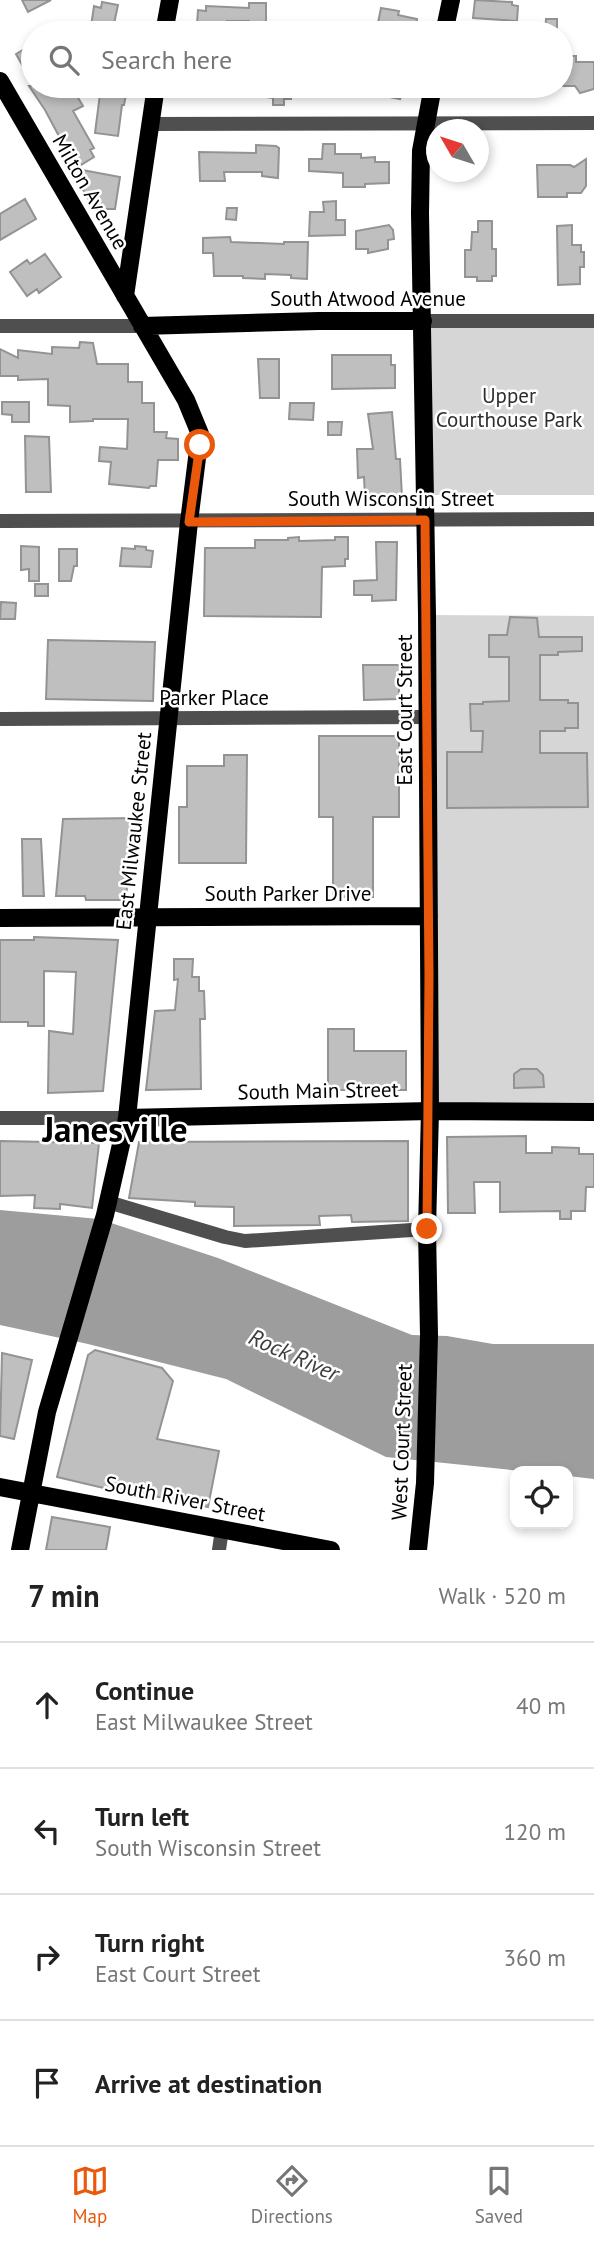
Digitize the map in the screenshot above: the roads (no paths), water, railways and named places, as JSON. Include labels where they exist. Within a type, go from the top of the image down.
[{"type":"main road","points":[[166,21],[170,0]]},
{"type":"main road","points":[[447,21],[451,0]]},
{"type":"main road","name":"Milton Avenue","points":[[0,80],[142,326]]},
{"type":"main road","points":[[125,296],[154,98]]},
{"type":"main road","name":"East Court Street","points":[[429,1335],[428,717],[420,213],[421,151],[431,98]]},
{"type":"main road","points":[[96,248],[117,247],[134,230]]},
{"type":"main road","name":"South Atwood Avenue","points":[[142,326],[423,321]]},
{"type":"main road","name":"East Milwaukee Street","points":[[20,1550],[47,1412],[108,1202],[127,1118],[200,434],[186,400],[142,326]]},
{"type":"main road","name":"South Parker Drive","points":[[0,918],[429,916]]},
{"type":"main road","name":"South Main Street","points":[[127,1118],[430,1111],[594,1112]]},
{"type":"main road","name":"West Court Street","points":[[418,1550],[424,1511],[429,1335]]},
{"type":"main road","name":"South River Street","points":[[0,1487],[331,1550]]},
{"type":"street","points":[[149,124],[594,123]]},
{"type":"street","name":"South Atwood Avenue","points":[[423,321],[594,321]]},
{"type":"street","points":[[0,326],[142,326]]},
{"type":"street","name":"South Wisconsin Street","points":[[0,522],[594,519]]},
{"type":"street","name":"Parker Place","points":[[0,719],[428,717]]},
{"type":"street","points":[[0,1118],[127,1118]]},
{"type":"street","points":[[108,1202],[245,1241],[427,1229]]},
{"type":"street","points":[[219,1550],[222,1529]]},
{"type":"water","name":"Rock River","points":[[0,1210],[99,1219],[218,1258],[412,1335],[447,1336],[493,1344],[594,1344],[594,1479],[573,1477],[573,1466],[510,1466],[510,1470],[386,1457],[226,1379],[0,1325]]},
{"type":"district","name":"Janesville","points":[[115,1130]]},
{"type":"park label","name":"Upper Courthouse Park","points":[[509,408]]}]
